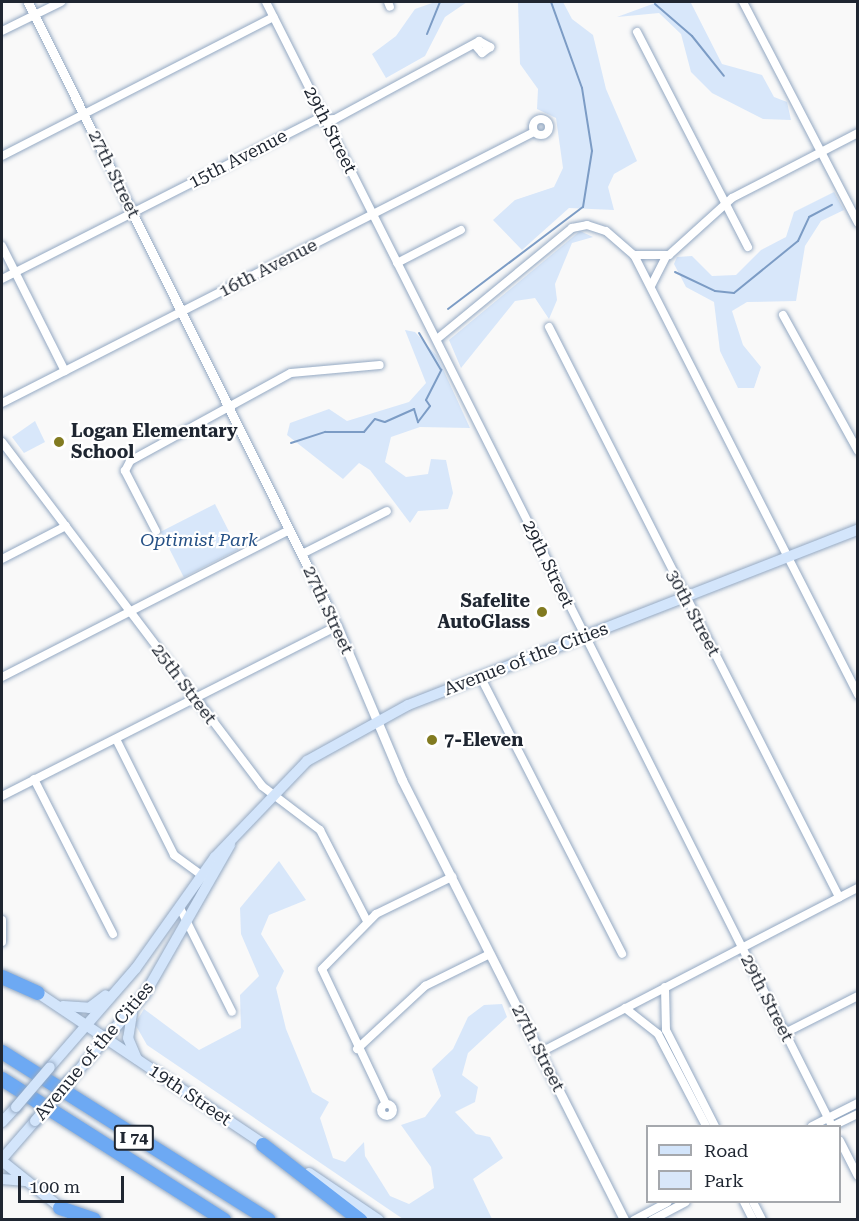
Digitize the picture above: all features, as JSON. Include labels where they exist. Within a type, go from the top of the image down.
[{"type":"highway","points":[[2,977],[43,997]]},
{"type":"highway","name":"I 74","points":[[2,1052],[269,1220]]},
{"type":"highway","name":"I 74","points":[[2,1079],[224,1220]]},
{"type":"highway","points":[[263,1145],[360,1220]]},
{"type":"highway","points":[[60,1208],[94,1220]]},
{"type":"main road","name":"Avenue of the Cities","points":[[2,1122],[86,1026],[180,908],[207,878],[271,795],[307,761],[378,719],[480,676],[789,560],[858,530]]},
{"type":"main road","name":"Avenue of the Cities","points":[[2,1160],[138,1002],[186,921],[207,878]]},
{"type":"main road","points":[[43,997],[71,1009],[98,1003],[180,908]]},
{"type":"main road","name":"19th Street","points":[[2,970],[379,1220]]},
{"type":"main road","points":[[138,1002],[128,1035],[138,1059]]},
{"type":"main road","points":[[2,1160],[60,1208],[79,1220]]},
{"type":"main road","points":[[2,1179],[27,1181]]},
{"type":"street","name":"27th Street","points":[[28,2],[337,626],[452,877],[624,1220]]},
{"type":"street","points":[[2,31],[61,2]]},
{"type":"street","name":"29th Street","points":[[266,2],[831,1124]]},
{"type":"street","points":[[743,2],[858,223]]},
{"type":"street","points":[[2,156],[274,17]]},
{"type":"street","points":[[637,32],[748,247]]},
{"type":"street","name":"15th Avenue","points":[[2,279],[324,119],[334,119],[477,46]]},
{"type":"street","name":"16th Avenue","points":[[2,403],[534,132]]},
{"type":"street","points":[[634,255],[666,256],[680,249],[726,203],[858,133]]},
{"type":"street","points":[[436,339],[572,228],[587,225],[606,231],[634,255],[651,286],[858,695]]},
{"type":"street","points":[[397,263],[461,230]]},
{"type":"street","points":[[2,246],[65,371]]},
{"type":"street","points":[[651,286],[666,256]]},
{"type":"street","points":[[783,315],[858,451]]},
{"type":"street","name":"30th Street","points":[[549,327],[684,598],[839,897]]},
{"type":"street","points":[[156,531],[125,465],[291,373],[380,365]]},
{"type":"street","name":"25th Street","points":[[2,442],[194,699],[271,795],[320,830],[367,921]]},
{"type":"street","points":[[302,554],[387,511]]},
{"type":"street","points":[[2,559],[66,526]]},
{"type":"street","points":[[2,677],[289,530]]},
{"type":"street","points":[[2,796],[337,626]]},
{"type":"street","points":[[480,676],[622,954]]},
{"type":"street","points":[[116,739],[174,855],[207,878]]},
{"type":"street","points":[[34,779],[113,934]]},
{"type":"street","points":[[386,1104],[357,1049],[321,969],[367,921],[452,877]]},
{"type":"street","points":[[541,1052],[858,888]]},
{"type":"street","points":[[180,908],[232,1012]]},
{"type":"street","points":[[2,920],[2,942]]},
{"type":"street","points":[[357,1049],[425,986],[490,954]]},
{"type":"street","points":[[665,987],[666,1030],[714,1125]]},
{"type":"street","points":[[785,1033],[858,996]]},
{"type":"street","points":[[625,1008],[658,1034],[705,1125]]},
{"type":"street","points":[[831,1124],[858,1103]]},
{"type":"street","points":[[831,1124],[858,1114]]},
{"type":"street","points":[[841,1143],[858,1176]]},
{"type":"street","points":[[634,1220],[666,1203]]},
{"type":"street","points":[[652,1220],[684,1203]]},
{"type":"street","points":[[744,1203],[753,1220]]},
{"type":"street","points":[[754,1203],[762,1220]]},
{"type":"green space","points":[[435,2],[467,2],[445,17],[425,56],[386,78],[372,54],[396,36],[415,9]]},
{"type":"green space","points":[[518,2],[563,2],[572,19],[593,35],[606,89],[637,161],[614,174],[608,187],[614,210],[569,208],[522,250],[493,220],[515,200],[554,187],[563,168],[556,118],[537,109],[538,89],[520,64]]},
{"type":"green space","points":[[658,2],[691,3],[722,64],[762,75],[774,97],[787,102],[791,120],[763,119],[712,93],[691,72],[681,34],[659,13],[617,17]]},
{"type":"green space","points":[[834,192],[844,210],[821,221],[805,246],[796,301],[747,302],[732,311],[743,345],[761,367],[754,388],[738,388],[720,351],[714,302],[686,287],[674,264],[677,257],[692,256],[712,276],[736,275],[761,250],[786,237],[794,212]]},
{"type":"green space","points":[[580,231],[593,237],[572,243],[555,284],[557,300],[549,319],[535,298],[515,301],[461,368],[449,340]]},
{"type":"green space","points":[[405,330],[415,332],[437,356],[470,428],[420,427],[391,437],[385,462],[406,477],[428,474],[431,459],[446,460],[453,493],[448,509],[418,511],[410,523],[370,470],[359,463],[343,479],[287,435],[290,423],[329,409],[347,421],[409,402],[426,383]]},
{"type":"green space","points":[[35,421],[45,442],[24,453],[12,437]]},
{"type":"green space","name":"Optimist Park","points":[[215,504],[238,549],[184,577],[161,532]]},
{"type":"green space","points":[[279,861],[306,900],[269,915],[261,934],[284,971],[276,988],[286,1029],[312,1092],[329,1102],[320,1118],[333,1158],[345,1162],[364,1142],[365,1156],[390,1196],[409,1204],[434,1188],[431,1167],[401,1125],[425,1117],[441,1096],[432,1069],[453,1049],[468,1017],[484,1005],[502,1004],[507,1017],[468,1053],[462,1075],[478,1087],[475,1102],[455,1112],[476,1134],[490,1137],[503,1158],[473,1179],[492,1219],[403,1219],[147,1045],[135,1024],[144,1009],[199,1050],[241,1028],[240,995],[259,976],[241,934],[240,908]]},
{"type":"waterway","points":[[427,34],[440,2]]},
{"type":"waterway","points":[[448,309],[583,207],[592,151],[582,88],[551,2]]},
{"type":"waterway","points":[[655,4],[692,36],[724,76]]},
{"type":"waterway","points":[[675,272],[715,291],[734,293],[798,241],[809,217],[832,205]]},
{"type":"waterway","points":[[291,443],[325,432],[364,432],[375,419],[385,422],[414,409],[418,422],[430,406],[426,400],[441,370],[419,333]]},
{"type":"place","name":"Logan Elementary School","points":[[59,442]]},
{"type":"place","name":"Safelite AutoGlass","points":[[542,612]]},
{"type":"place","name":"7-Eleven","points":[[432,740]]}]
